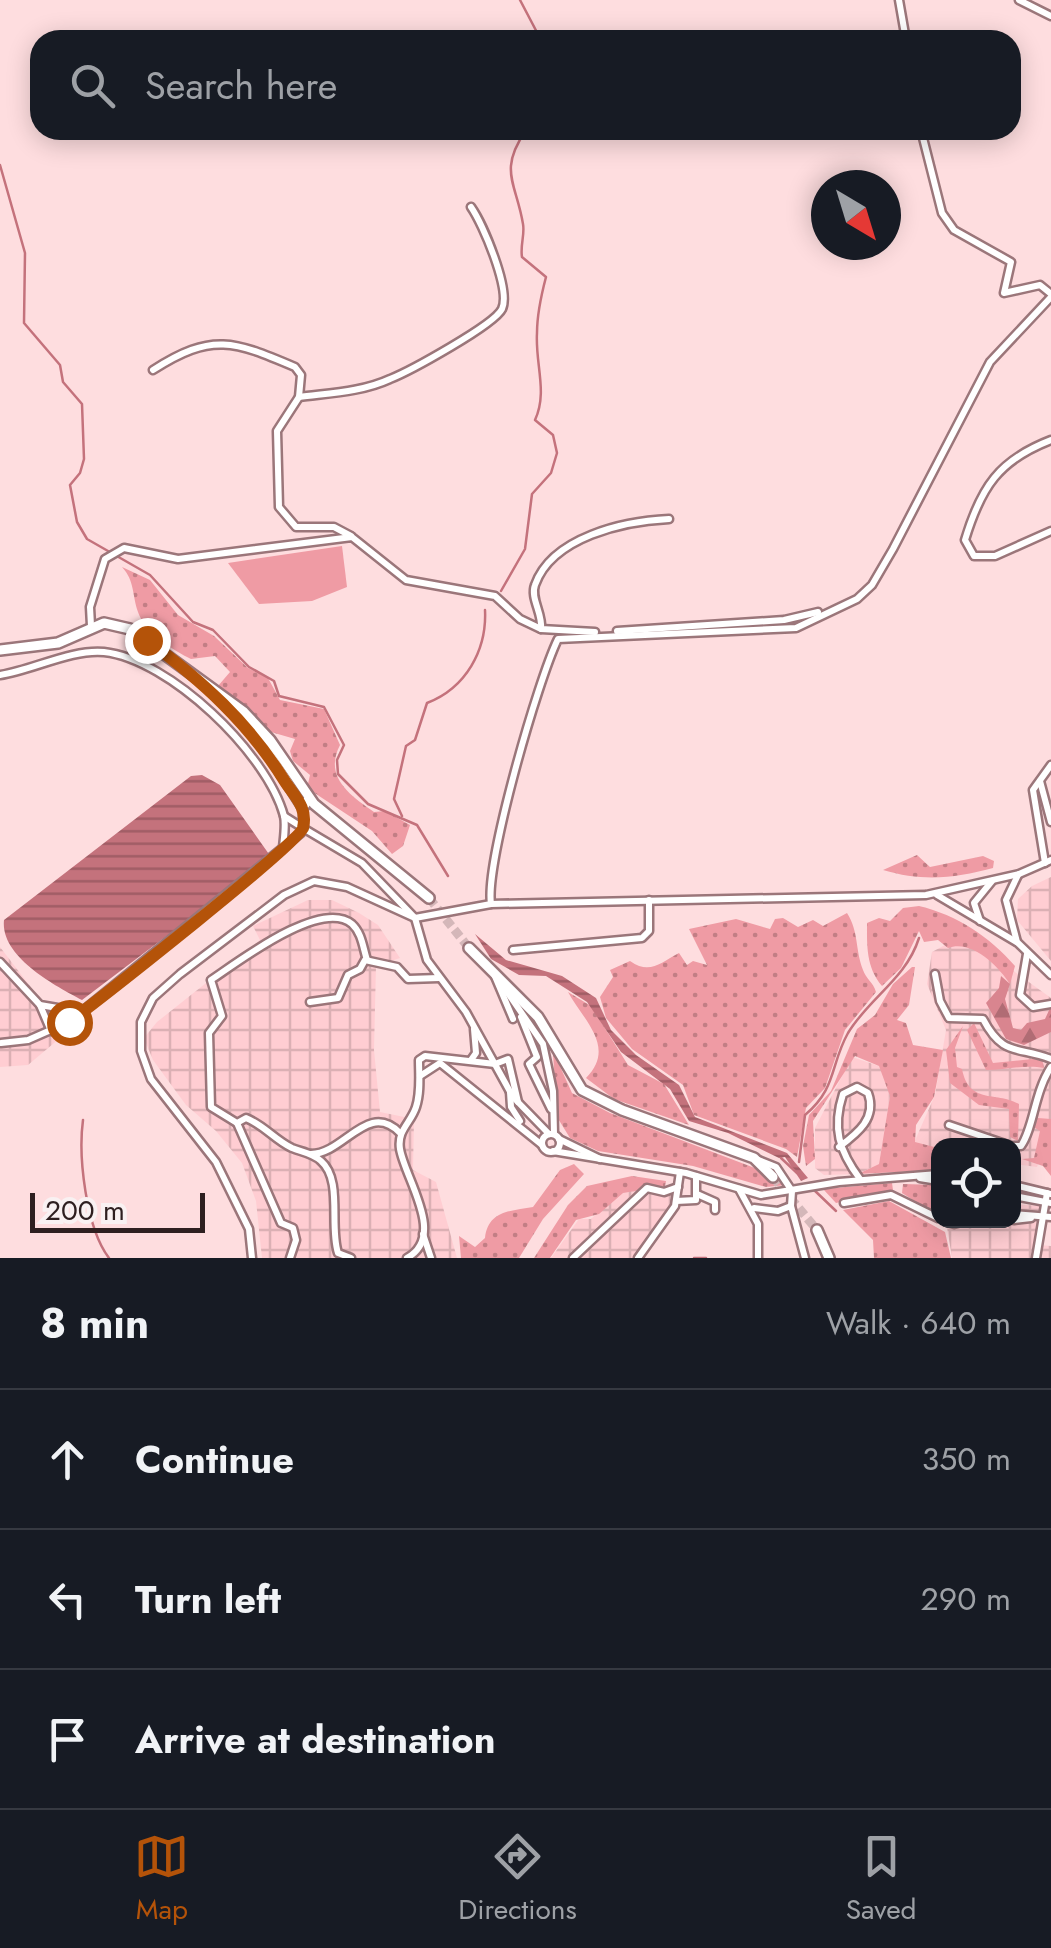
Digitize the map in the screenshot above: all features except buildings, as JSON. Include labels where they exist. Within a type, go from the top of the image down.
[{"type":"street","points":[[899,0],[904,30]]},
{"type":"street","points":[[1019,0],[1051,16]]},
{"type":"street","points":[[491,904],[489,889],[512,790],[532,714],[558,639],[796,628],[857,599],[872,586],[990,362],[1051,295],[1040,285],[1004,293],[1011,262],[954,230],[942,213],[924,140]]},
{"type":"street","points":[[298,397],[391,379],[469,337],[497,316],[504,301],[499,269],[471,207]]},
{"type":"street","points":[[154,370],[206,344],[242,345],[295,367],[301,375],[298,397],[277,432],[279,508],[296,527],[334,527],[406,580],[495,596],[520,620],[541,630],[646,630],[784,620],[818,612]]},
{"type":"street","points":[[1051,440],[1017,453],[1000,470],[976,503],[965,540],[974,556],[995,556],[1051,531]]},
{"type":"street","points":[[541,630],[543,613],[534,596],[535,584],[554,557],[618,525],[668,519]]},
{"type":"street","points":[[91,626],[90,607],[105,559],[124,548],[178,558],[352,537]]},
{"type":"street","points":[[0,650],[58,643],[91,626],[130,629],[260,728],[306,803],[428,898]]},
{"type":"street","points":[[0,675],[101,652],[126,657],[194,697],[248,751],[284,816],[362,863],[415,918],[427,960],[474,1027],[518,1103],[554,1136],[602,1160]]},
{"type":"street","points":[[252,1258],[249,1228],[216,1162],[151,1079],[141,1036],[142,1022],[153,998],[284,895],[314,881],[347,887],[415,918],[491,904],[936,894],[1019,874],[1048,862],[1033,790],[1051,765]]},
{"type":"street","points":[[1040,780],[1051,822]]},
{"type":"street","points":[[0,1043],[51,1031],[82,1012],[296,840],[303,828],[306,803]]},
{"type":"street","points":[[284,816],[284,846]]},
{"type":"street","points":[[1018,943],[1006,900],[1019,874]]},
{"type":"street","points":[[984,926],[974,904],[993,880]]},
{"type":"street","points":[[936,894],[1018,943],[1051,975]]},
{"type":"street","points":[[513,950],[642,938],[649,932],[650,900]]},
{"type":"street","points":[[290,1258],[296,1240],[293,1228],[281,1223],[237,1123],[211,1107],[209,1034],[222,1016],[211,980],[272,940],[326,917],[340,918],[357,929],[367,960]]},
{"type":"street","points":[[469,948],[538,1017],[582,1090],[622,1110],[776,1167],[797,1190]]},
{"type":"street","points":[[1027,953],[1020,995],[1032,1007],[1051,1004]]},
{"type":"street","points":[[367,960],[397,968],[408,979],[440,978]]},
{"type":"street","points":[[310,1002],[338,998],[348,975],[367,960]]},
{"type":"street","points":[[0,962],[40,1005],[51,1031]]},
{"type":"street","points":[[494,972],[537,1057],[529,1063],[539,1093],[552,1110]]},
{"type":"street","points":[[936,974],[940,1001],[949,1018],[983,1020],[993,1040],[1006,1049],[1051,1059]]},
{"type":"street","points":[[40,1005],[82,1012]]},
{"type":"street","points":[[517,1016],[543,1044],[553,1151]]},
{"type":"street","points":[[470,1060],[476,1053],[474,1027]]},
{"type":"street","points":[[432,1258],[422,1233],[420,1205],[400,1148],[400,1133],[416,1110],[420,1060],[425,1056],[494,1064],[508,1059],[513,1077],[511,1107],[535,1138]]},
{"type":"street","points":[[419,1077],[427,1067],[440,1063],[553,1151],[680,1172],[761,1194],[839,1182],[931,1177]]},
{"type":"street","points":[[1021,1146],[1032,1108],[1051,1068]]},
{"type":"street","points":[[504,1080],[513,1077]]},
{"type":"street","points":[[839,1147],[867,1121],[872,1102],[868,1093],[857,1087],[844,1094],[837,1114],[839,1147],[861,1180]]},
{"type":"street","points":[[237,1123],[246,1118],[262,1124],[292,1148],[324,1162],[331,1176],[335,1255],[351,1258]]},
{"type":"street","points":[[311,1154],[334,1150],[362,1125],[374,1121],[392,1124],[400,1133]]},
{"type":"street","points":[[949,1125],[988,1138]]},
{"type":"street","points":[[542,1145],[554,1136]]},
{"type":"street","points":[[754,1158],[773,1177]]},
{"type":"street","points":[[638,1258],[666,1223],[676,1201],[680,1172]]},
{"type":"street","points":[[676,1201],[687,1204],[696,1200],[696,1176]]},
{"type":"street","points":[[573,1258],[647,1188],[664,1192],[678,1187]]},
{"type":"street","points":[[1021,1187],[1049,1194],[1036,1258]]},
{"type":"street","points":[[738,1188],[758,1224],[758,1258]]},
{"type":"street","points":[[797,1190],[791,1206],[805,1258]]},
{"type":"street","points":[[697,1194],[715,1202],[715,1210]]},
{"type":"street","points":[[844,1203],[891,1194],[931,1215]]},
{"type":"street","points":[[1021,1197],[1048,1203]]},
{"type":"street","points":[[748,1203],[766,1212],[791,1206]]},
{"type":"street","points":[[1021,1217],[1047,1216]]},
{"type":"street","points":[[1042,1225],[1051,1233]]},
{"type":"street","points":[[816,1230],[830,1258]]},
{"type":"street","points":[[411,1257],[422,1233]]},
{"type":"shaded area","points":[[342,546],[347,587],[312,601],[259,604],[228,563]]},
{"type":"shaded area","points":[[122,567],[150,580],[178,615],[214,636],[248,668],[268,678],[280,700],[324,709],[340,745],[335,766],[341,783],[374,812],[385,811],[410,825],[403,846],[392,854],[372,831],[307,788],[310,775],[293,761],[290,751],[295,739],[271,732],[222,691],[218,686],[230,672],[215,656],[191,659],[153,633],[141,619]]},
{"type":"shaded area","points":[[202,775],[220,785],[271,857],[82,1000],[20,958],[5,933],[4,920],[191,776]]},
{"type":"shaded area","points":[[917,855],[930,867],[983,856],[994,861],[993,868],[952,876],[912,876],[883,870]]},
{"type":"shaded area","points":[[1051,877],[1051,961],[1017,920],[1018,899],[1032,886]]},
{"type":"shaded area","points":[[308,900],[332,900],[359,913],[378,925],[400,958],[376,966],[374,1050],[380,1112],[414,1119],[413,1170],[436,1182],[457,1258],[262,1258],[256,1201],[242,1163],[216,1131],[186,1105],[153,1060],[144,1038],[157,1022],[260,940],[253,926]]},
{"type":"shaded area","points":[[919,906],[959,921],[995,946],[1015,966],[1010,984],[975,951],[948,948],[938,940],[924,942],[919,931],[901,968],[882,986],[870,964],[867,923],[879,918],[890,921],[903,908]]},
{"type":"shaded area","points":[[847,913],[863,970],[876,992],[845,1030],[825,1088],[806,1108],[797,1157],[786,1149],[694,1115],[683,1085],[632,1049],[606,1018],[600,997],[613,977],[610,970],[630,961],[643,967],[655,966],[679,953],[687,965],[693,961],[707,965],[689,929],[736,919],[770,929],[775,919],[783,918],[798,927],[813,920],[823,926]]},
{"type":"shaded area","points":[[475,934],[506,960],[562,976],[596,998],[611,1030],[636,1055],[679,1085],[695,1117],[787,1153],[808,1178],[801,1181],[785,1157],[779,1158],[728,1133],[689,1121],[670,1089],[621,1052],[587,1002],[546,976],[519,975],[491,959]]},
{"type":"shaded area","points":[[969,939],[1051,998],[1051,1132],[1037,1167],[1021,1165],[1021,1138],[931,1138],[931,1149],[913,1145],[935,1095],[946,1030],[927,984],[932,952],[954,940]]},
{"type":"shaded area","points":[[0,947],[66,1033],[28,1065],[0,1067]]},
{"type":"shaded area","points":[[915,967],[909,1005],[897,1020],[906,1023],[913,1045],[943,1050],[934,1097],[916,1125],[915,1142],[931,1146],[931,1170],[858,1174],[879,1164],[890,1096],[879,1066],[855,1056],[813,1121],[815,1159],[806,1166],[803,1146],[809,1115],[831,1091],[857,1029],[875,1015],[893,984]]},
{"type":"shaded area","points":[[568,992],[591,1006],[628,1065],[664,1084],[689,1125],[614,1099],[586,1078],[595,1067],[598,1045]]},
{"type":"shaded area","points":[[517,1002],[549,1042],[572,1093],[610,1113],[765,1172],[770,1168],[786,1185],[766,1187],[693,1166],[598,1151],[570,1138],[557,1117],[553,1053]]},
{"type":"shaded area","points":[[974,1023],[993,1063],[1042,1058],[1044,1068],[986,1070],[967,1030]]},
{"type":"shaded area","points":[[963,1026],[955,1048],[957,1067],[977,1092],[1019,1104],[1018,1138],[1010,1137],[1009,1109],[979,1105],[950,1083],[946,1050]]},
{"type":"shaded area","points":[[852,1057],[879,1066],[886,1076],[890,1096],[879,1164],[858,1174],[824,1175],[815,1168],[815,1128]]},
{"type":"shaded area","points":[[1041,1097],[1038,1118],[1051,1119],[1051,1176],[1043,1166],[1022,1159],[1034,1158],[1040,1131],[1032,1126]]},
{"type":"shaded area","points":[[574,1164],[584,1174],[543,1219],[519,1258],[461,1258],[459,1236],[475,1247],[485,1238],[496,1217],[533,1207],[560,1170]]},
{"type":"shaded area","points":[[632,1176],[666,1181],[665,1186],[623,1193],[599,1214],[576,1220],[550,1258],[534,1258],[568,1205],[587,1186]]},
{"type":"shaded area","points":[[660,1181],[674,1196],[670,1211],[652,1235],[645,1258],[551,1258],[579,1219],[591,1219],[619,1193]]},
{"type":"shaded area","points":[[892,1183],[893,1190],[836,1203],[823,1189]]},
{"type":"shaded area","points":[[903,1184],[931,1185],[931,1212],[902,1193]]},
{"type":"shaded area","points":[[889,1201],[931,1224],[931,1228],[945,1232],[951,1258],[874,1258],[873,1240],[843,1210]]},
{"type":"shaded area","points":[[1021,1204],[1042,1206],[1039,1245],[1051,1246],[1051,1258],[952,1258],[947,1228],[1021,1228]]},
{"type":"green space","points":[[1001,976],[1010,984],[1005,999],[1013,1028],[1021,1030],[1027,1023],[1045,1019],[1051,1006],[1051,1032],[1024,1045],[1006,1039],[986,1003],[999,988]]},
{"type":"waterway","points":[[520,0],[536,30]]},
{"type":"waterway","points":[[501,591],[525,549],[532,494],[551,473],[557,453],[553,435],[535,420],[541,388],[538,319],[546,277],[522,257],[523,224],[511,177],[513,156],[520,140]]},
{"type":"waterway","points":[[0,165],[25,253],[24,323],[60,365],[63,382],[82,404],[84,459],[80,473],[70,485],[77,522],[87,539],[150,575],[193,622],[213,630],[249,667],[274,681],[279,696],[324,707],[344,745],[337,760],[338,774],[368,804],[417,825],[448,876]]},
{"type":"waterway","points":[[402,816],[394,799],[406,746],[415,740],[427,703],[453,688],[471,666],[482,639],[485,610]]},
{"type":"waterway","points":[[799,1162],[805,1115],[828,1086],[848,1033],[905,965],[919,938]]},
{"type":"waterway","points":[[83,1120],[82,1153],[89,1211],[109,1258]]},
{"type":"waterway","points":[[781,1158],[797,1173]]},
{"type":"waterway","points":[[813,1189],[836,1211]]},
{"type":"waterway","points":[[694,1258],[706,1258]]},
{"type":"tunnel","points":[[429,898],[469,948]]},
{"type":"tunnel","points":[[773,1177],[817,1230]]},
{"type":"route","points":[[69,1022],[249,880],[284,846],[296,840],[303,828],[303,807],[258,738],[216,694],[147,640]]}]
